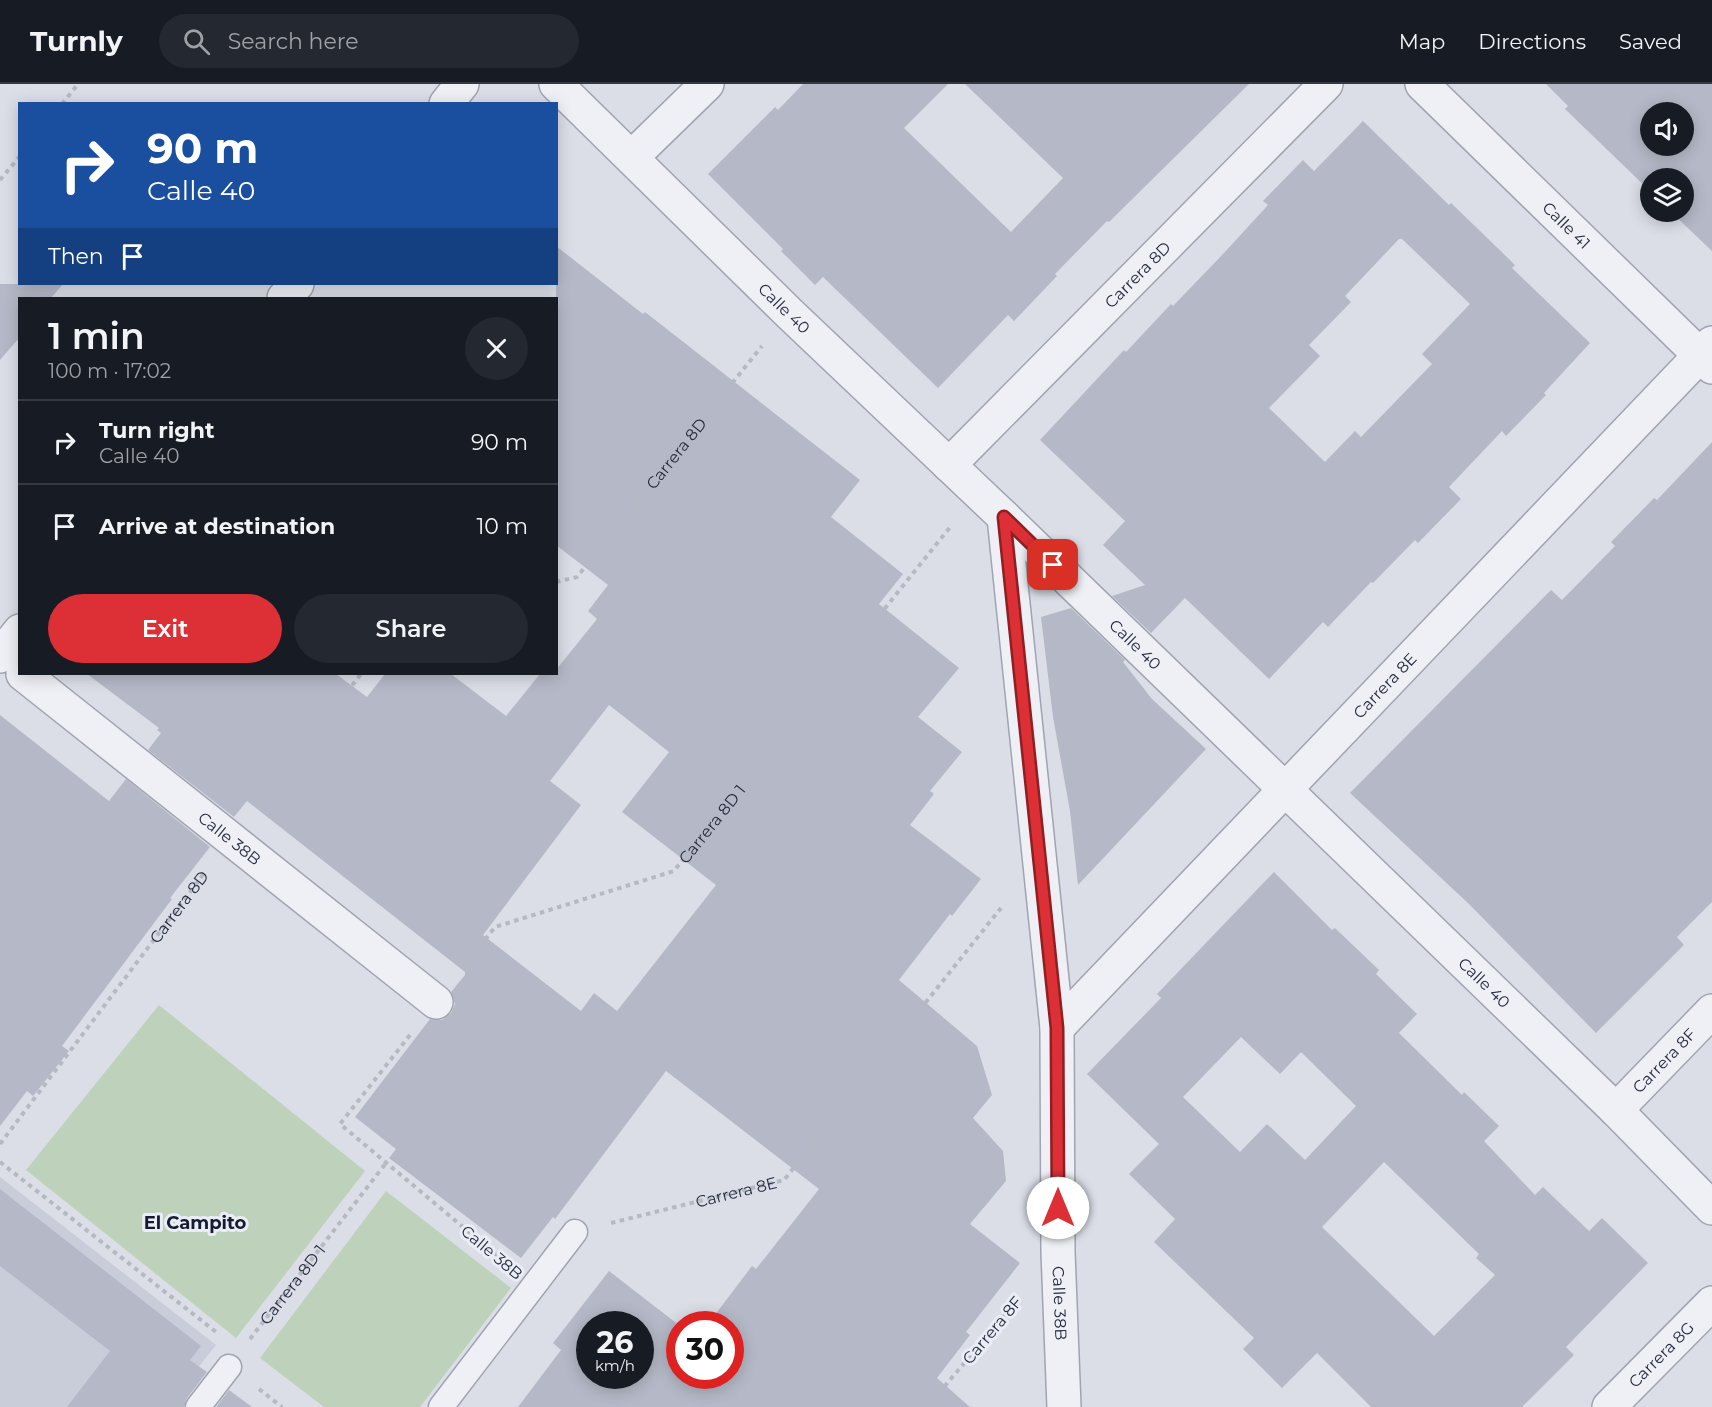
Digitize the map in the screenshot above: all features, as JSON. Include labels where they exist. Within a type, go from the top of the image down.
[{"type":"street","points":[[448,102],[462,84]]},
{"type":"street","name":"Calle 40","points":[[556,84],[789,313],[1004,517],[1616,1110],[1712,1208]]},
{"type":"street","points":[[632,157],[707,84]]},
{"type":"street","name":"Carrera 8D","points":[[949,465],[1326,84]]},
{"type":"street","name":"Calle 41","points":[[1422,84],[1708,355]]},
{"type":"street","points":[[285,297],[296,285]]},
{"type":"street","name":"Carrera 8E","points":[[1057,1028],[1708,355]]},
{"type":"street","name":"Calle 38B","points":[[1004,517],[1057,1028],[1058,1252],[1064,1407]]},
{"type":"street","points":[[0,656],[18,634]]},
{"type":"street","name":"Calle 38B","points":[[0,656],[18,670]]},
{"type":"street","name":"Calle 38B","points":[[25,675],[436,1002]]},
{"type":"street","name":"Carrera 8F","points":[[1616,1110],[1712,1011]]},
{"type":"street","name":"Carrera 8G","points":[[1609,1407],[1712,1303]]},
{"type":"lane","points":[[441,1407],[575,1232]]},
{"type":"lane","points":[[198,1407],[235,1359]]},
{"type":"path","points":[[64,102],[78,84]]},
{"type":"path","points":[[0,180],[18,158]]},
{"type":"path","points":[[0,286],[18,300]]},
{"type":"path","name":"Carrera 8D","points":[[558,582],[576,578],[789,313]]},
{"type":"path","name":"Carrera 8D 1","points":[[340,1124],[495,927],[674,871],[978,492]]},
{"type":"path","name":"Carrera 8D","points":[[0,1144],[230,839],[360,675]]},
{"type":"path","name":"Carrera 8E","points":[[575,1232],[783,1180],[1039,860]]},
{"type":"path","name":"Calle 38B","points":[[340,1124],[533,1286]]},
{"type":"path","points":[[0,1162],[235,1359]]},
{"type":"path","name":"Carrera 8D 1","points":[[235,1359],[386,1162]]},
{"type":"path","name":"Carrera 8F","points":[[927,1407],[1058,1252]]},
{"type":"shaded area","points":[[0,1177],[216,1345],[167,1407],[0,1407]]},
{"type":"green space","points":[[159,1005],[365,1171],[236,1338],[26,1170]]},
{"type":"green space","points":[[386,1191],[511,1288],[420,1407],[324,1407],[260,1358]]},
{"type":"building","points":[[803,84],[948,84],[904,128],[1011,232],[1063,178],[965,84],[1249,84],[1109,222],[1107,221],[1055,274],[1057,276],[1014,321],[1008,315],[938,388],[823,277],[815,285],[781,251],[783,249],[708,174],[775,107],[778,110]]},
{"type":"building","points":[[1546,84],[1712,84],[1712,251],[1682,222],[1694,222],[1694,168],[1640,168],[1640,181],[1565,109],[1568,106]]},
{"type":"building","points":[[1363,121],[1449,205],[1451,203],[1515,265],[1512,268],[1590,343],[1544,393],[1546,395],[1506,436],[1502,431],[1449,487],[1461,499],[1418,543],[1415,540],[1373,583],[1371,582],[1328,627],[1323,622],[1269,679],[1185,598],[1151,633],[1112,596],[1145,585],[1103,545],[1125,521],[1040,440],[1124,350],[1126,352],[1224,253],[1268,205],[1263,201],[1303,160],[1314,171]],"holes":[[[1399,239],[1402,239],[1470,304],[1422,354],[1432,364],[1361,437],[1355,431],[1325,462],[1269,408],[1320,356],[1309,345],[1351,302],[1345,296]]]},
{"type":"building","points":[[558,248],[643,314],[645,312],[860,480],[831,517],[903,574],[879,604],[959,668],[918,717],[962,752],[930,791],[934,794],[910,825],[981,879],[952,916],[950,914],[899,980],[977,1046],[992,1095],[973,1118],[1003,1151],[1006,1181],[970,1224],[1020,1263],[966,1332],[970,1335],[937,1378],[970,1407],[518,1407],[561,1350],[553,1343],[576,1313],[576,1389],[654,1389],[654,1311],[578,1311],[609,1271],[666,1315],[666,1389],[744,1389],[744,1311],[718,1311],[752,1266],[756,1269],[819,1189],[666,1071],[555,1219],[553,1217],[521,1258],[389,1158],[396,1149],[355,1117],[430,1019],[442,1020],[451,1013],[455,1004],[451,992],[465,972],[247,801],[234,817],[148,750],[161,733],[157,730],[159,728],[88,675],[337,675],[367,697],[384,675],[452,675],[506,716],[539,675],[558,675],[558,668],[597,619],[588,611],[608,585],[558,547],[558,297],[556,297],[556,285],[558,285]],"holes":[[[609,705],[669,752],[622,812],[716,885],[617,1011],[594,993],[581,1011],[483,935],[581,805],[550,781]]]},
{"type":"building","points":[[0,284],[62,285],[52,297],[18,297],[18,339],[0,360]]},
{"type":"building","points":[[1712,442],[1712,902],[1677,937],[1684,945],[1596,1033],[1469,904],[1350,793],[1551,590],[1562,600],[1615,546],[1611,542],[1654,498],[1657,500]]},
{"type":"building","points":[[1071,608],[1125,660],[1123,662],[1152,699],[1206,749],[1078,885],[1070,811],[1053,717],[1041,617]]},
{"type":"building","points":[[0,715],[109,801],[126,779],[210,847],[62,1046],[69,1051],[33,1096],[27,1091],[0,1126]]},
{"type":"building","points":[[1274,872],[1332,930],[1335,928],[1379,970],[1376,974],[1417,1014],[1399,1033],[1462,1095],[1464,1092],[1499,1126],[1484,1141],[1535,1195],[1543,1187],[1589,1231],[1602,1218],[1648,1263],[1566,1347],[1574,1355],[1522,1407],[1371,1407],[1317,1353],[1282,1388],[1243,1349],[1254,1338],[1154,1242],[1175,1219],[1129,1174],[1159,1144],[1087,1074],[1161,998],[1157,994]],"holes":[[[1241,1037],[1280,1074],[1301,1052],[1356,1106],[1305,1160],[1267,1124],[1240,1152],[1183,1097]],[[1384,1162],[1479,1254],[1476,1258],[1495,1275],[1434,1336],[1322,1227]]]},
{"type":"building","points":[[0,1189],[201,1346],[190,1360],[207,1372],[187,1398],[184,1407],[67,1407],[110,1351],[0,1266]]},
{"type":"building","points":[[229,1390],[252,1407],[216,1407]]},
{"type":"district","name":"El Campito","points":[[195,1223]]},
{"type":"route","points":[[1053,565],[1004,517],[1057,1028],[1058,1208]]}]
